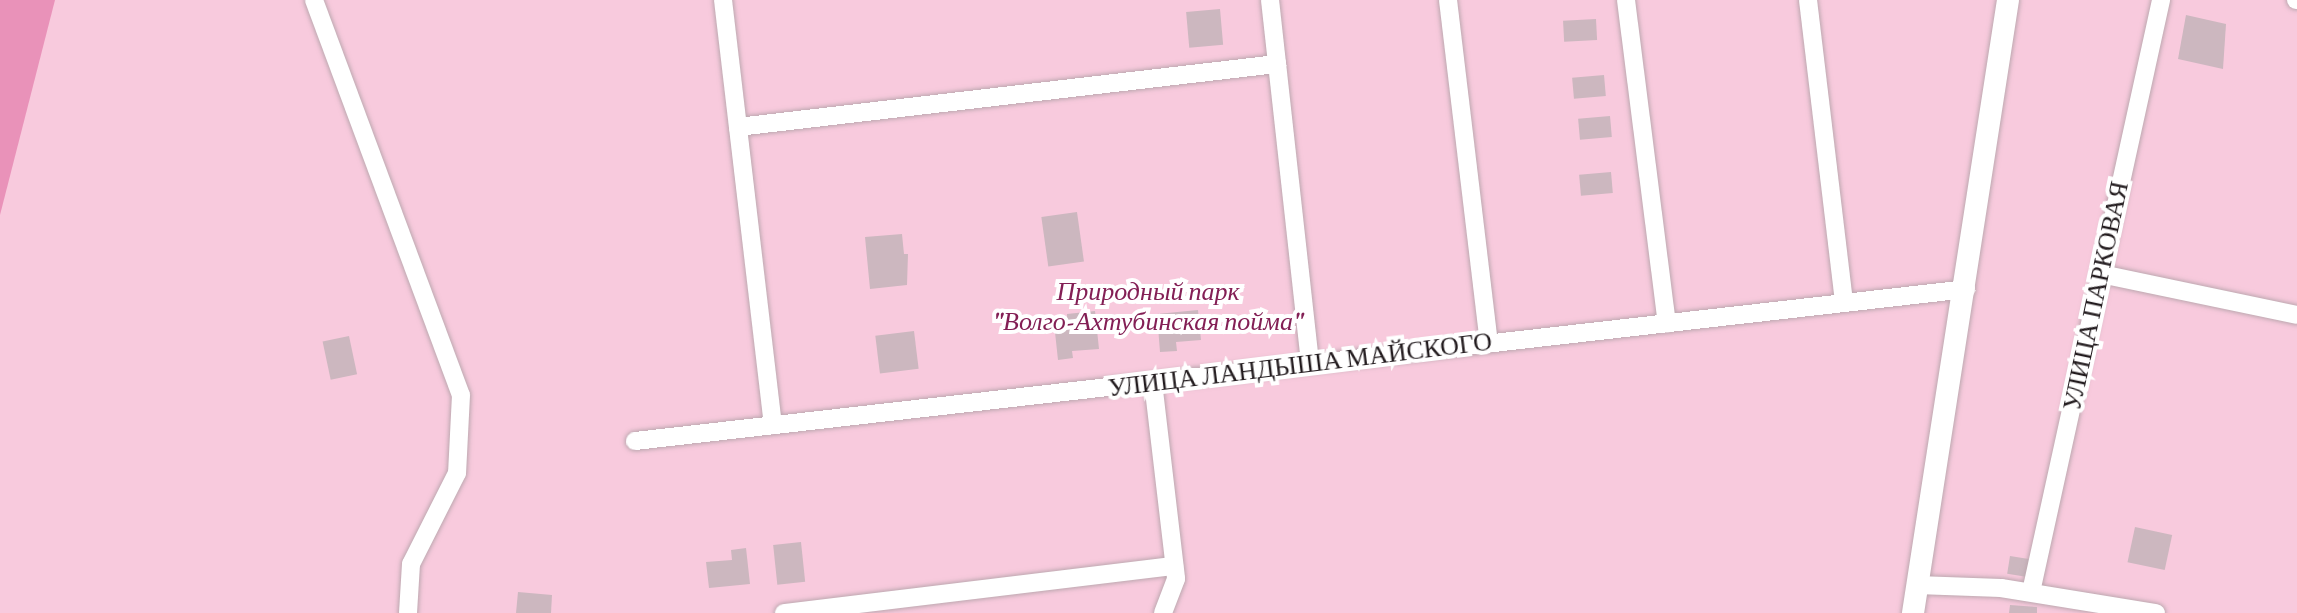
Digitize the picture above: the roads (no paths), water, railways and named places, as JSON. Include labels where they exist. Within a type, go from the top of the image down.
[{"type":"street","points":[[314,0],[461,395],[457,473],[411,564],[408,613]]},
{"type":"street","points":[[723,0],[773,425]]},
{"type":"street","points":[[1270,0],[1310,364]]},
{"type":"street","points":[[1448,0],[1489,343]]},
{"type":"street","points":[[1626,0],[1667,323]]},
{"type":"street","points":[[1808,0],[1844,303]]},
{"type":"street","points":[[1913,613],[1966,289],[2008,0]]},
{"type":"street","name":"УЛИЦА ПАРКОВАЯ","points":[[2031,592],[2161,0]]},
{"type":"street","points":[[738,127],[1277,64]]},
{"type":"street","points":[[2101,274],[2297,315]]},
{"type":"street","name":"УЛИЦА ЛАНДЫША МАЙСКОГО","points":[[635,441],[1966,289]]},
{"type":"street","points":[[1153,382],[1176,579],[1163,613]]},
{"type":"street","points":[[784,613],[1174,566]]},
{"type":"street","points":[[1917,585],[2031,592],[2156,613]]},
{"type":"park label","name":"Природный парк \"Волго-Ахтубинская пойма\"","points":[[1148,307]]}]
